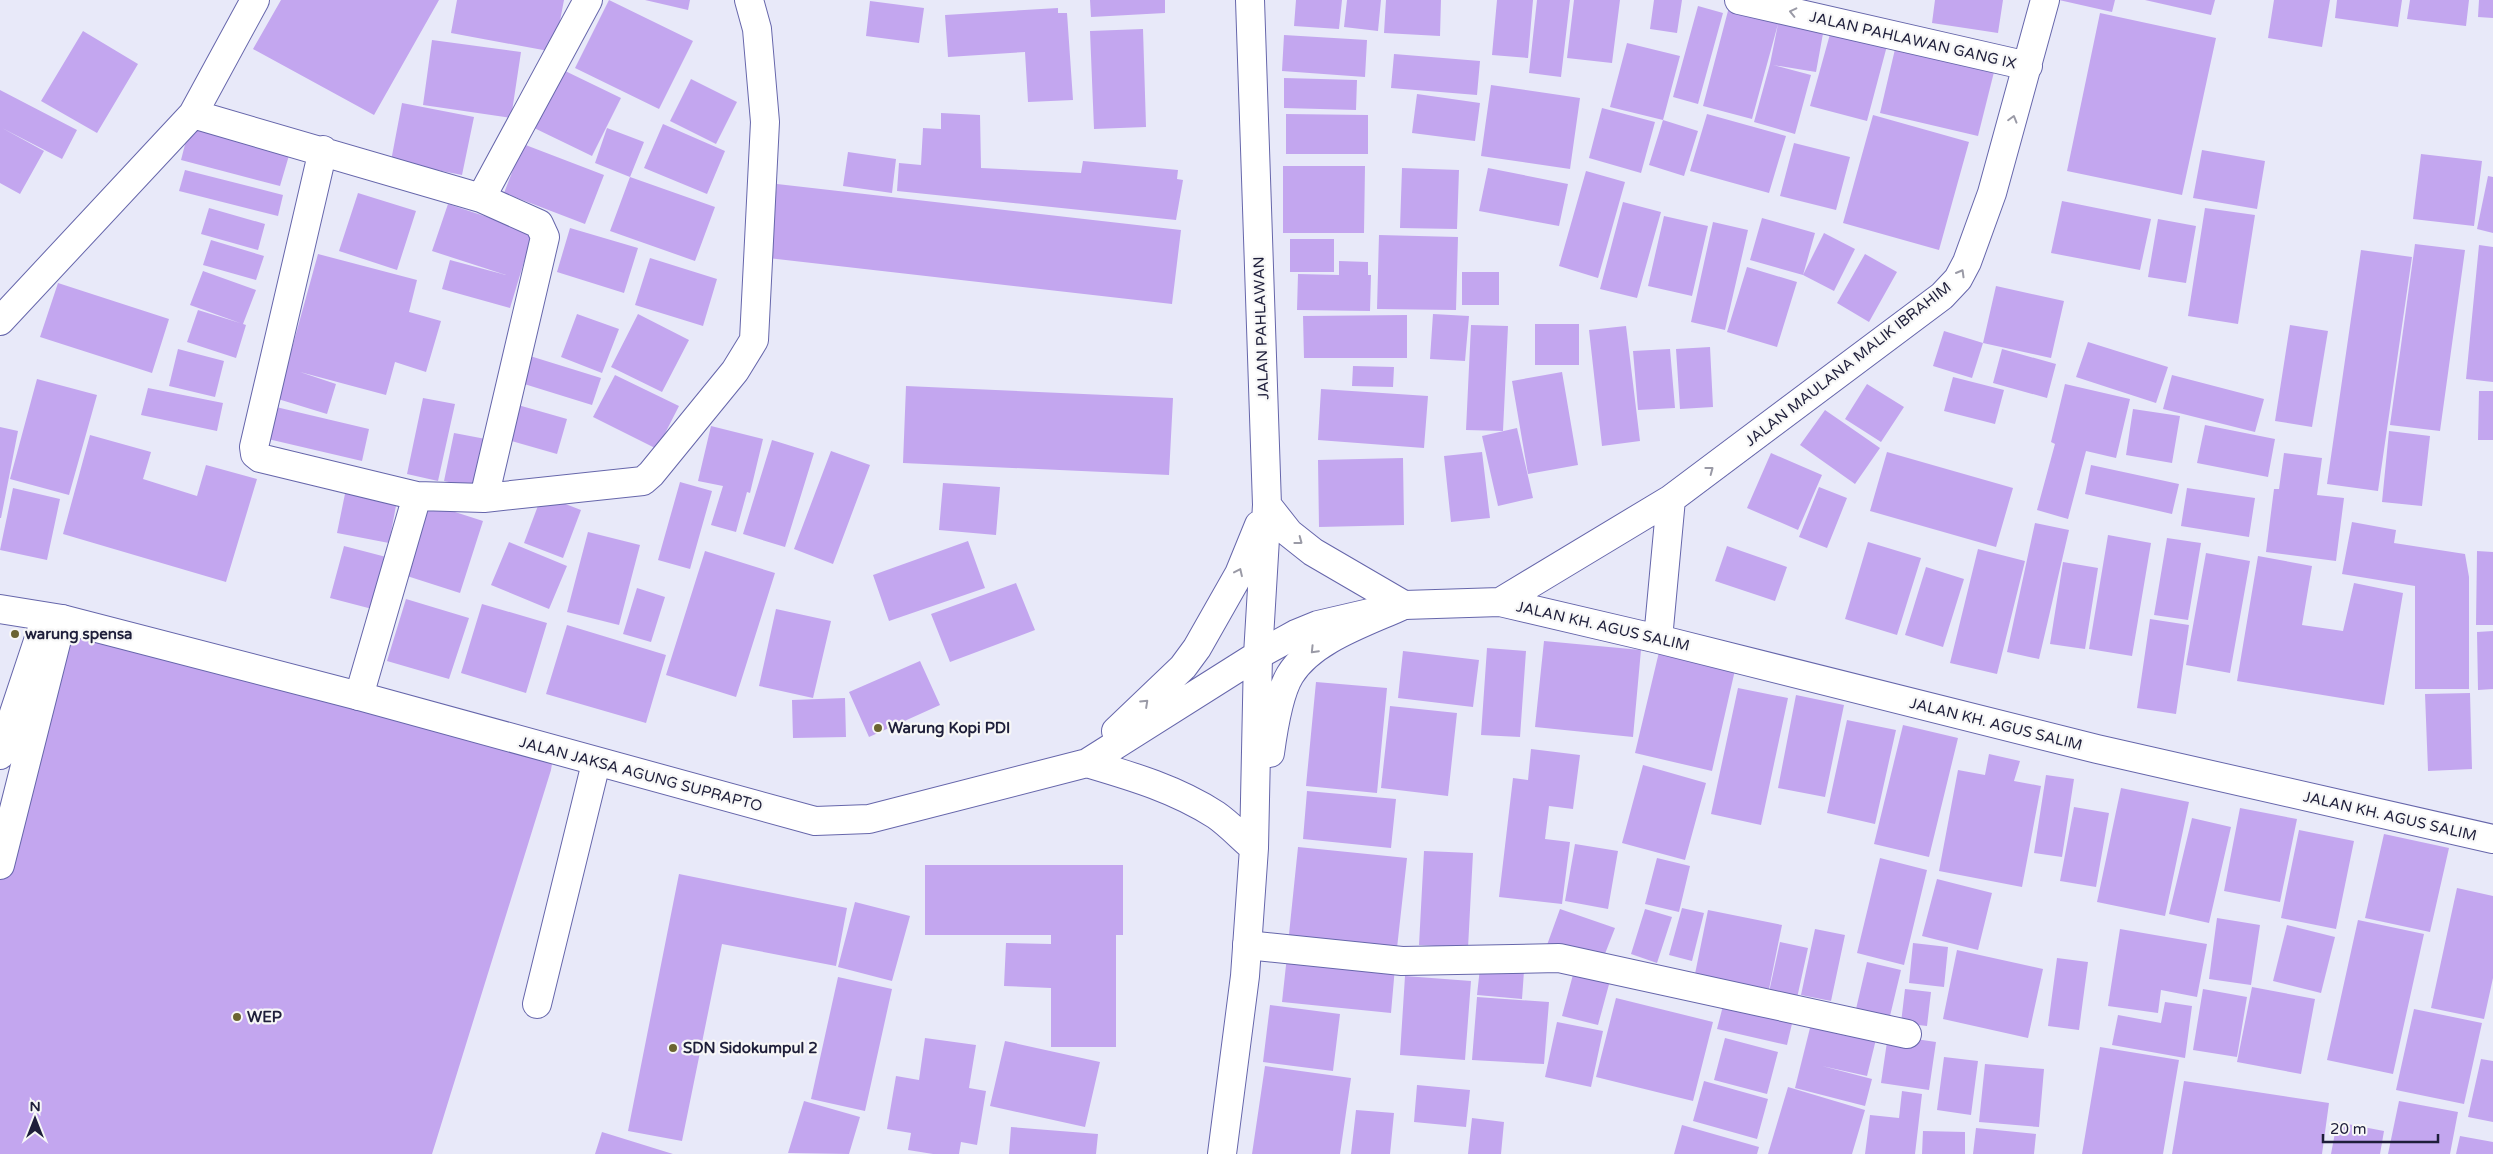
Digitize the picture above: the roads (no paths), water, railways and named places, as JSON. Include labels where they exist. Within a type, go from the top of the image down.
[{"type":"street","points":[[0,321],[193,114],[255,0]]},
{"type":"street","points":[[481,198],[588,0]]},
{"type":"street","points":[[323,150],[254,447],[255,454],[260,458],[417,496],[484,498],[643,481],[735,371],[754,340],[765,122],[757,29],[749,0]]},
{"type":"street","name":"JALAN PAHLAWAN","points":[[1250,0],[1267,505],[1258,655],[1254,848]]},
{"type":"street","name":"JALAN PAHLAWAN GANG IX","points":[[1740,0],[2028,66]]},
{"type":"street","name":"JALAN MAULANA MALIK IBRAHIM","points":[[1500,602],[1671,499],[1942,296],[1958,279],[1967,262],[1992,192],[2046,0]]},
{"type":"street","points":[[193,114],[323,150],[481,198],[539,224],[545,237],[484,498]]},
{"type":"street","points":[[359,696],[417,496]]},
{"type":"street","points":[[1658,639],[1671,499]]},
{"type":"street","points":[[1267,505],[1289,534],[1313,552],[1404,606]]},
{"type":"street","points":[[1254,848],[1216,816],[1187,799],[1160,786],[1086,763],[1188,661],[1239,574],[1267,505]]},
{"type":"street","points":[[1222,1154],[1245,976],[1254,848],[1276,719],[1290,675],[1320,644],[1404,606],[1500,602]]},
{"type":"street","name":"JALAN KH. AGUS SALIM","points":[[1500,602],[1658,639],[2097,750],[2493,839]]},
{"type":"street","name":"JALAN JAKSA AGUNG SUPRAPTO","points":[[0,609],[54,618],[359,696],[815,822],[869,819],[1086,763],[1258,655],[1296,634],[1318,625],[1404,606]]},
{"type":"street","points":[[0,755],[54,618]]},
{"type":"street","points":[[0,865],[54,618]]},
{"type":"street","points":[[537,1004],[596,763]]},
{"type":"street","points":[[1247,945],[1402,961],[1559,958],[1907,1034]]},
{"type":"place","name":"warung spensa","points":[[15,634]]},
{"type":"place","name":"Warung Kopi PDI","points":[[878,728]]},
{"type":"place","name":"WEP","points":[[237,1017]]},
{"type":"place","name":"SDN Sidokumpul 2","points":[[673,1048]]}]
